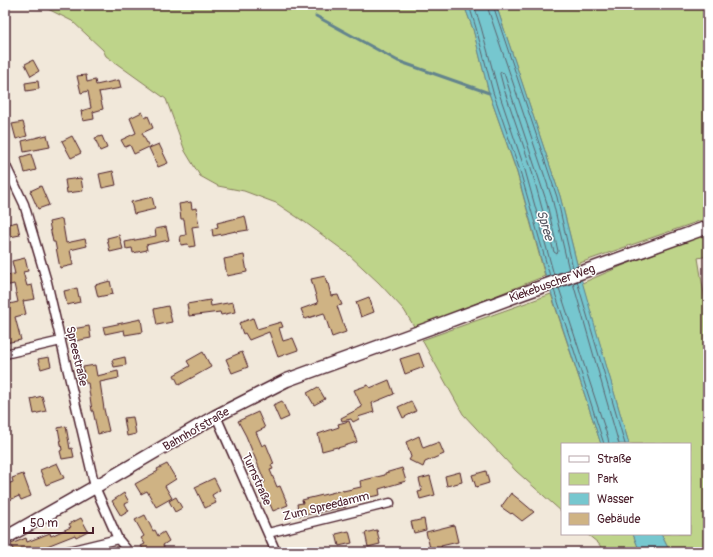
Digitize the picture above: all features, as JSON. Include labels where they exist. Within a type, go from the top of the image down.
[{"type":"main road","name":"Kiekebuscher Weg","points":[[396,340],[708,227]]},
{"type":"main road","name":"Bahnhofstraße","points":[[5,538],[216,416],[287,380],[396,340]]},
{"type":"street","name":"Spreestraße","points":[[5,164],[24,204],[36,240],[95,487],[118,539],[129,552]]},
{"type":"street","points":[[5,354],[61,341]]},
{"type":"street","name":"Turnstraße","points":[[216,416],[276,552]]},
{"type":"street","name":"Zum Spreedamm","points":[[268,533],[390,503]]},
{"type":"street","points":[[64,552],[118,539]]},
{"type":"green space","points":[[40,5],[464,5],[473,29],[489,93],[517,173],[545,276],[415,328],[404,310],[379,283],[347,253],[306,223],[276,203],[244,191],[218,186],[200,176],[185,151],[166,99],[106,56],[103,50],[72,21]]},
{"type":"green space","points":[[496,5],[708,5],[708,218],[577,264],[560,196]]},
{"type":"green space","points":[[708,233],[708,256],[698,258],[708,312],[708,552],[670,552],[662,535],[691,535],[691,443],[629,443],[582,283],[624,265]]},
{"type":"green space","points":[[551,294],[601,443],[561,443],[561,511],[516,471],[463,414],[422,340]]},
{"type":"green space","points":[[588,535],[633,535],[640,552],[605,552],[598,543]]},
{"type":"water","name":"Spree","points":[[464,5],[496,5],[560,196],[577,264],[629,443],[601,443],[546,277],[517,172],[489,93],[473,29]]},
{"type":"water","points":[[633,535],[662,535],[670,552],[640,552]]},
{"type":"building","points":[[33,60],[39,71],[31,76],[25,64]]},
{"type":"building","points":[[86,75],[87,82],[95,80],[96,85],[119,80],[121,88],[99,92],[103,109],[93,112],[94,119],[83,121],[81,111],[91,108],[88,91],[81,93],[77,76]]},
{"type":"building","points":[[38,81],[39,89],[26,91],[25,83]]},
{"type":"building","points":[[142,112],[145,118],[148,116],[153,128],[142,133],[149,147],[134,154],[130,145],[125,147],[121,140],[136,133],[130,118]]},
{"type":"building","points":[[23,122],[27,136],[16,139],[12,124]]},
{"type":"building","points":[[47,135],[50,147],[24,152],[22,141]]},
{"type":"building","points":[[72,136],[81,153],[71,158],[62,141]]},
{"type":"building","points":[[102,136],[107,148],[100,151],[95,138]]},
{"type":"building","points":[[159,144],[168,163],[158,167],[149,148]]},
{"type":"building","points":[[31,154],[36,170],[25,173],[21,157]]},
{"type":"building","points":[[113,171],[116,185],[102,188],[99,174]]},
{"type":"building","points":[[81,178],[83,191],[67,193],[65,180]]},
{"type":"building","points":[[41,186],[49,205],[38,209],[30,191]]},
{"type":"building","points":[[152,197],[155,209],[134,214],[131,202]]},
{"type":"building","points":[[191,202],[192,209],[196,208],[199,226],[192,227],[195,246],[189,247],[188,244],[181,245],[180,236],[186,235],[184,219],[181,219],[179,204]]},
{"type":"building","points":[[245,216],[248,230],[213,236],[212,229],[218,227],[217,223]]},
{"type":"building","points":[[62,219],[66,243],[85,239],[87,246],[70,250],[73,265],[60,268],[49,222]]},
{"type":"building","points":[[17,222],[20,235],[5,238],[5,225]]},
{"type":"building","points":[[166,227],[169,240],[146,245],[147,250],[133,253],[132,248],[126,249],[125,242],[156,236],[155,229]]},
{"type":"building","points":[[119,235],[123,249],[110,252],[107,238]]},
{"type":"building","points":[[244,255],[247,272],[227,276],[224,259]]},
{"type":"building","points":[[25,258],[28,271],[23,272],[27,286],[32,285],[35,299],[23,301],[26,314],[15,317],[21,340],[5,343],[5,305],[18,302],[14,284],[5,286],[5,275],[15,274],[12,261]]},
{"type":"building","points":[[325,276],[331,296],[338,295],[342,305],[337,306],[346,332],[332,337],[324,313],[305,319],[301,309],[318,303],[311,279]]},
{"type":"building","points":[[110,281],[113,294],[98,297],[95,285]]},
{"type":"building","points":[[77,288],[80,302],[67,305],[64,291]]},
{"type":"building","points":[[369,297],[374,312],[361,317],[356,302]]},
{"type":"building","points":[[210,300],[211,306],[233,302],[235,312],[221,315],[220,312],[189,316],[187,304]]},
{"type":"building","points":[[168,306],[172,322],[157,325],[154,309]]},
{"type":"building","points":[[253,318],[257,329],[281,322],[283,327],[279,328],[283,341],[293,338],[298,350],[278,357],[269,332],[249,340],[245,333],[243,334],[239,323]]},
{"type":"building","points":[[141,319],[143,332],[125,335],[124,330],[105,334],[103,327]]},
{"type":"building","points":[[89,326],[91,338],[75,341],[73,329]]},
{"type":"building","points":[[203,352],[211,367],[179,385],[174,375],[190,366],[187,361]]},
{"type":"building","points":[[242,352],[248,367],[232,373],[226,359]]},
{"type":"building","points":[[419,353],[424,367],[405,374],[400,359]]},
{"type":"building","points":[[49,357],[51,366],[41,369],[38,359]]},
{"type":"building","points":[[125,357],[126,365],[114,367],[112,360]]},
{"type":"building","points":[[95,365],[97,376],[118,371],[119,378],[100,382],[109,431],[98,434],[92,411],[88,383],[85,383],[83,367]]},
{"type":"building","points":[[389,380],[394,394],[372,403],[374,412],[358,417],[359,419],[353,422],[351,419],[342,421],[341,418],[362,407],[354,390],[368,385],[370,388]]},
{"type":"building","points":[[318,387],[325,399],[314,405],[307,393]]},
{"type":"building","points":[[42,396],[46,411],[34,414],[31,399]]},
{"type":"building","points":[[282,401],[289,417],[280,421],[273,405]]},
{"type":"building","points":[[411,401],[416,411],[403,418],[398,407]]},
{"type":"building","points":[[258,412],[265,428],[256,432],[262,446],[266,444],[274,464],[271,465],[273,469],[270,470],[277,487],[280,486],[288,505],[273,511],[263,488],[262,483],[265,482],[246,436],[238,421]]},
{"type":"building","points":[[133,417],[136,434],[127,436],[124,418]]},
{"type":"building","points":[[349,421],[357,442],[322,451],[318,434],[339,427],[338,424]]},
{"type":"building","points":[[66,426],[70,449],[72,448],[74,457],[62,459],[58,428]]},
{"type":"building","points":[[419,436],[423,448],[439,442],[444,454],[425,462],[423,467],[409,460],[411,457],[406,442]]},
{"type":"building","points":[[57,463],[64,478],[46,485],[40,470]]},
{"type":"building","points":[[167,464],[176,479],[165,486],[172,498],[156,507],[147,491],[141,494],[135,484]]},
{"type":"building","points":[[402,468],[406,481],[379,489],[380,495],[345,502],[346,507],[299,516],[297,504],[303,503],[302,500],[361,487],[360,481],[385,475],[385,473]]},
{"type":"building","points":[[486,471],[489,483],[476,487],[472,475]]},
{"type":"building","points":[[460,472],[462,482],[447,486],[445,476]]},
{"type":"building","points":[[23,474],[31,496],[21,500],[19,496],[5,502],[5,485],[13,482],[12,478]]},
{"type":"building","points":[[430,476],[435,495],[420,499],[418,492],[422,491],[419,479]]},
{"type":"building","points":[[214,478],[220,490],[212,495],[216,503],[205,508],[195,487]]},
{"type":"building","points":[[124,493],[129,502],[125,504],[129,511],[121,516],[112,501]]},
{"type":"building","points":[[511,493],[534,512],[522,521],[501,507]]},
{"type":"building","points":[[176,497],[182,508],[175,512],[169,501]]},
{"type":"building","points":[[145,515],[153,531],[155,530],[158,536],[164,532],[169,541],[163,545],[165,549],[161,552],[145,552],[141,546],[145,544],[141,538],[144,536],[135,520]]},
{"type":"building","points":[[81,518],[88,531],[76,537],[75,535],[32,552],[23,552],[21,549],[14,552],[11,544],[26,538],[27,542],[50,533],[51,536],[71,527],[69,524]]},
{"type":"building","points":[[424,519],[426,530],[414,533],[411,522]]},
{"type":"building","points":[[454,525],[458,542],[441,546],[443,552],[431,552],[426,532]]},
{"type":"building","points":[[377,530],[380,544],[368,547],[365,533]]},
{"type":"building","points":[[349,531],[352,543],[339,546],[336,534]]},
{"type":"waterway","points":[[290,5],[296,8]]},
{"type":"waterway","points":[[316,16],[398,61],[489,93]]}]
